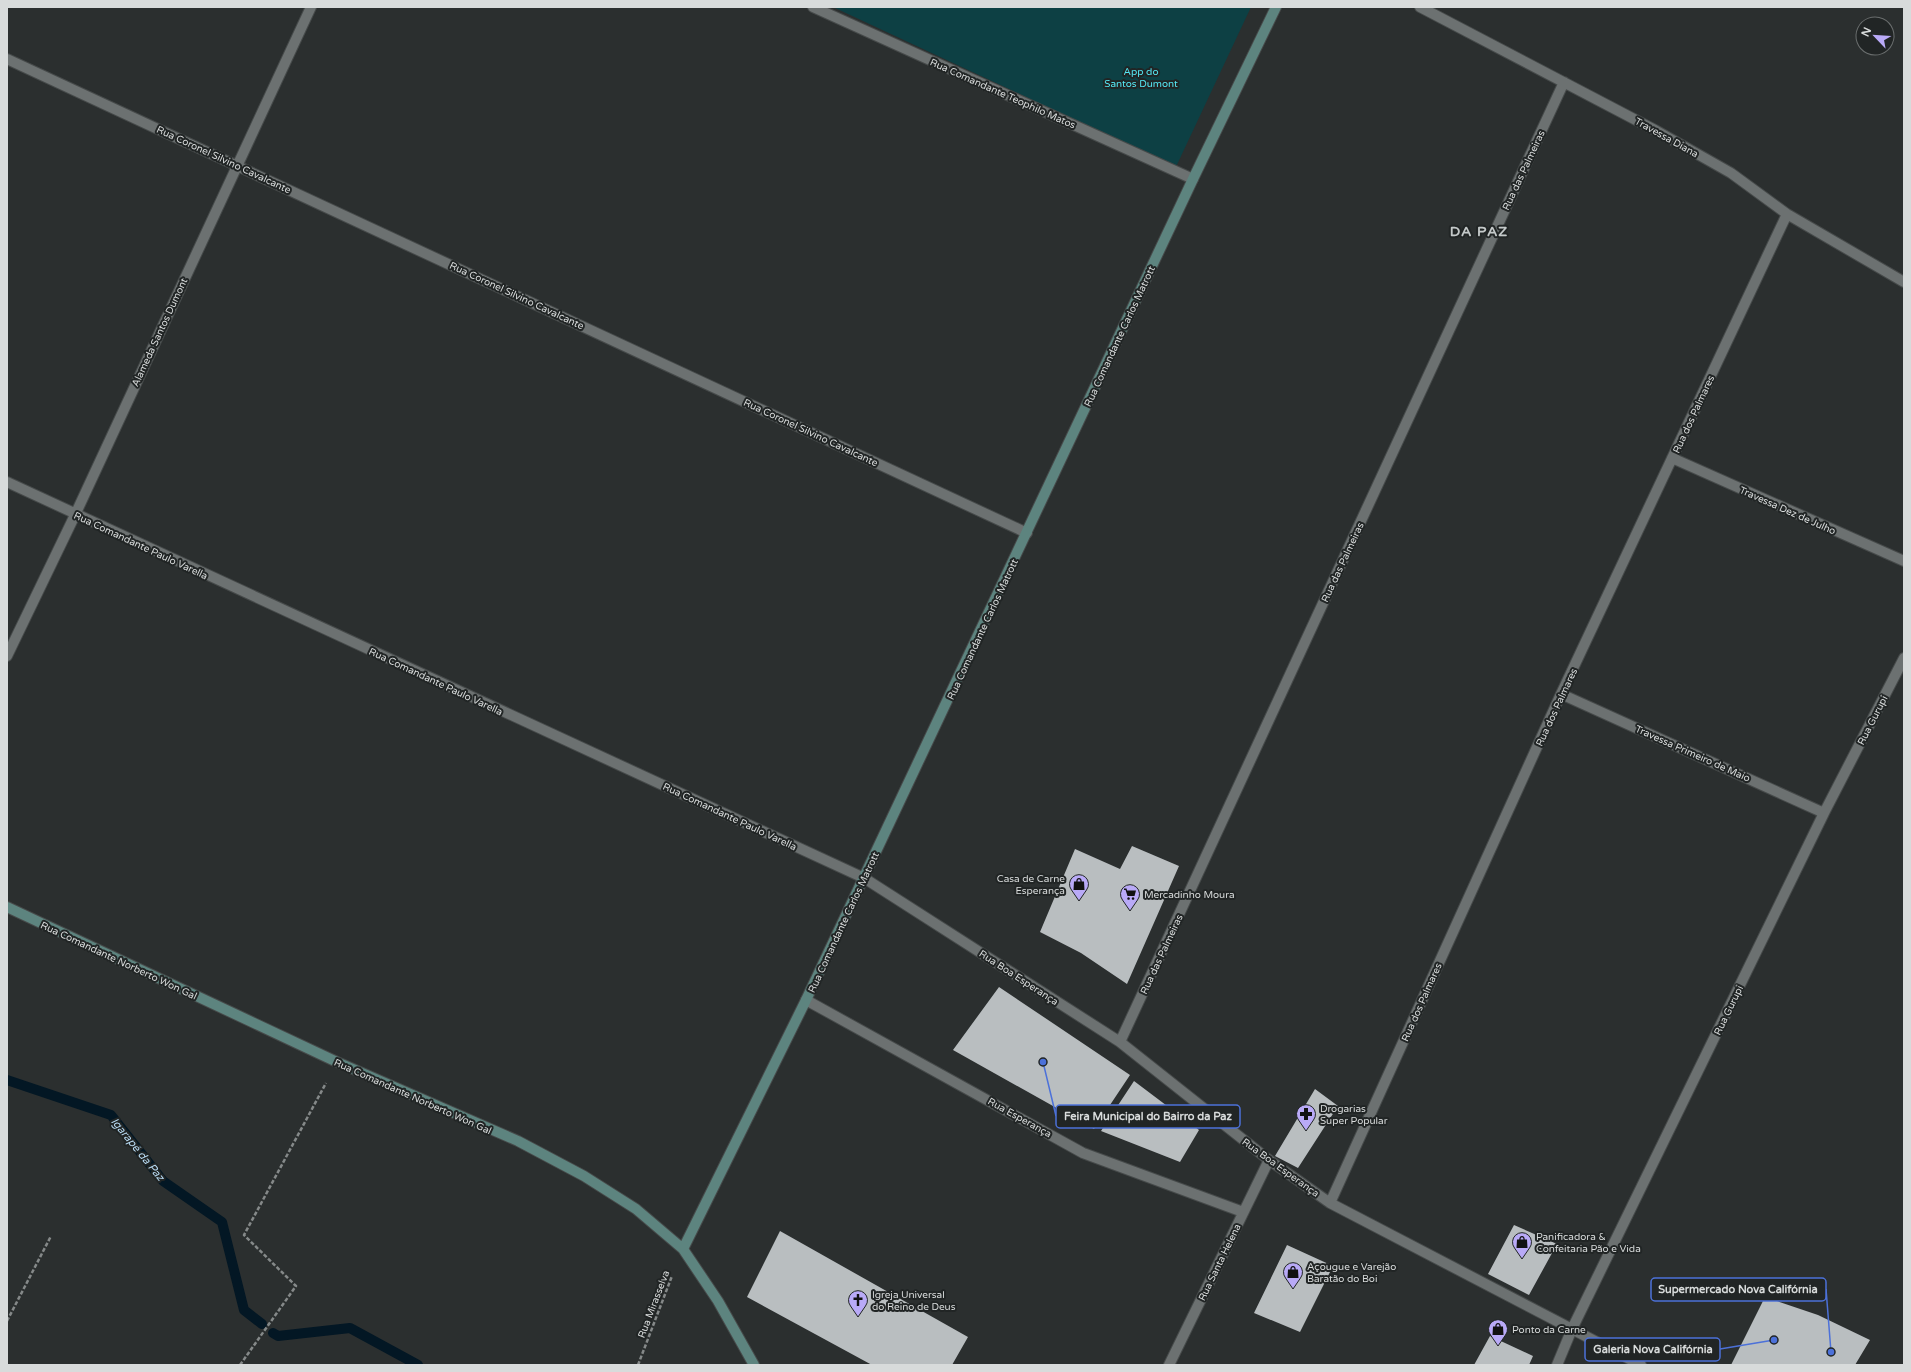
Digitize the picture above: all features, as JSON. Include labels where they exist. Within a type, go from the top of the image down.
[{"type":"street","name":"Alameda Santos Dumont","points":[[7,656],[75,515],[311,7]]},
{"type":"street","name":"Rua Comandante Teophilo Matos","points":[[813,7],[1193,180]]},
{"type":"street","name":"Rua Comandante Carlos Matrott","points":[[683,1249],[806,1000],[1276,7]]},
{"type":"street","name":"Travessa Diana","points":[[1420,7],[1655,130],[1730,173],[1787,214],[1904,282]]},
{"type":"street","name":"Rua Coronel Silvino Cavalcante","points":[[7,59],[237,164],[1027,533]]},
{"type":"street","name":"Rua das Palmeiras","points":[[1120,1042],[1564,82]]},
{"type":"street","name":"Rua dos Palmares","points":[[1330,1203],[1561,694],[1787,214]]},
{"type":"street","name":"Travessa Dez de Julho","points":[[1672,458],[1904,561]]},
{"type":"street","name":"Rua Comandante Paulo Varella","points":[[7,482],[75,515],[864,878]]},
{"type":"street","name":"Rua Gurupi","points":[[1557,1365],[1572,1329],[1824,813],[1904,658]]},
{"type":"street","name":"Travessa Primeiro de Maio","points":[[1561,694],[1824,813]]},
{"type":"street","name":"Rua Boa Esperança","points":[[864,878],[1120,1042],[1269,1160],[1330,1203],[1641,1365]]},
{"type":"street","name":"Rua Comandante Norberto Won Gal","points":[[7,907],[337,1062],[518,1142],[584,1176],[636,1210],[683,1249],[718,1301],[754,1365]]},
{"type":"street","name":"Rua Esperança","points":[[806,1000],[1083,1153],[1243,1212]]},
{"type":"street","name":"Rua Santa Helena","points":[[1170,1365],[1269,1160]]},
{"type":"path","points":[[240,1365],[296,1286],[244,1235],[337,1062]]},
{"type":"path","points":[[7,1321],[52,1236]]},
{"type":"path","name":"Rua Mirasselva","points":[[638,1365],[683,1249]]},
{"type":"green space","name":"App do Santos Dumont","points":[[833,7],[1251,7],[1174,171],[1026,97]]},
{"type":"building","points":[[1132,846],[1179,866],[1127,984],[1081,953],[1040,932],[1075,849],[1120,869]]},
{"type":"building","points":[[999,987],[1130,1075],[1094,1129],[953,1050]]},
{"type":"building","points":[[1134,1081],[1199,1130],[1180,1162],[1101,1131]]},
{"type":"building","name":"Drogarias Super Popular","points":[[1315,1089],[1338,1106],[1298,1168],[1275,1156]]},
{"type":"building","name":"Panificadora & Confeitaria Pão e Vida","points":[[1514,1225],[1557,1244],[1529,1295],[1488,1274]]},
{"type":"building","name":"Igreja Universal do Reino de Deus","points":[[780,1231],[968,1337],[952,1365],[872,1365],[747,1297]]},
{"type":"building","name":"Açougue e Varejão Baratão do Boi","points":[[1287,1245],[1333,1266],[1300,1332],[1254,1313]]},
{"type":"building","points":[[1765,1297],[1818,1315],[1870,1340],[1855,1365],[1731,1365]]},
{"type":"building","name":"Ponto da Carne","points":[[1490,1336],[1533,1356],[1529,1365],[1474,1365]]},
{"type":"waterway","name":"Igarapé da Paz","points":[[7,1080],[111,1115],[163,1181],[222,1222],[244,1310],[262,1324]]},
{"type":"waterway","name":"Igarapé da Paz","points":[[273,1333],[278,1336],[350,1328],[418,1365]]},
{"type":"place","name":"Casa de Carne Esperança","points":[[1079,901]]},
{"type":"place","name":"Mercadinho Moura","points":[[1130,911]]},
{"type":"place","name":"Feira Municipal do Bairro da Paz","points":[[1043,1062]]},
{"type":"place","name":"Drogarias Super Popular","points":[[1306,1131]]},
{"type":"place","name":"Panificadora & Confeitaria Pão e Vida","points":[[1522,1259]]},
{"type":"place","name":"Açougue e Varejão Baratão do Boi","points":[[1293,1289]]},
{"type":"place","name":"Igreja Universal do Reino de Deus","points":[[858,1317]]},
{"type":"place","name":"Galeria Nova Califórnia","points":[[1774,1340]]},
{"type":"place","name":"Ponto da Carne","points":[[1498,1346]]},
{"type":"place","name":"Supermercado Nova Califórnia","points":[[1831,1352]]},
{"type":"district","name":"DA PAZ","points":[[1479,231]]}]
